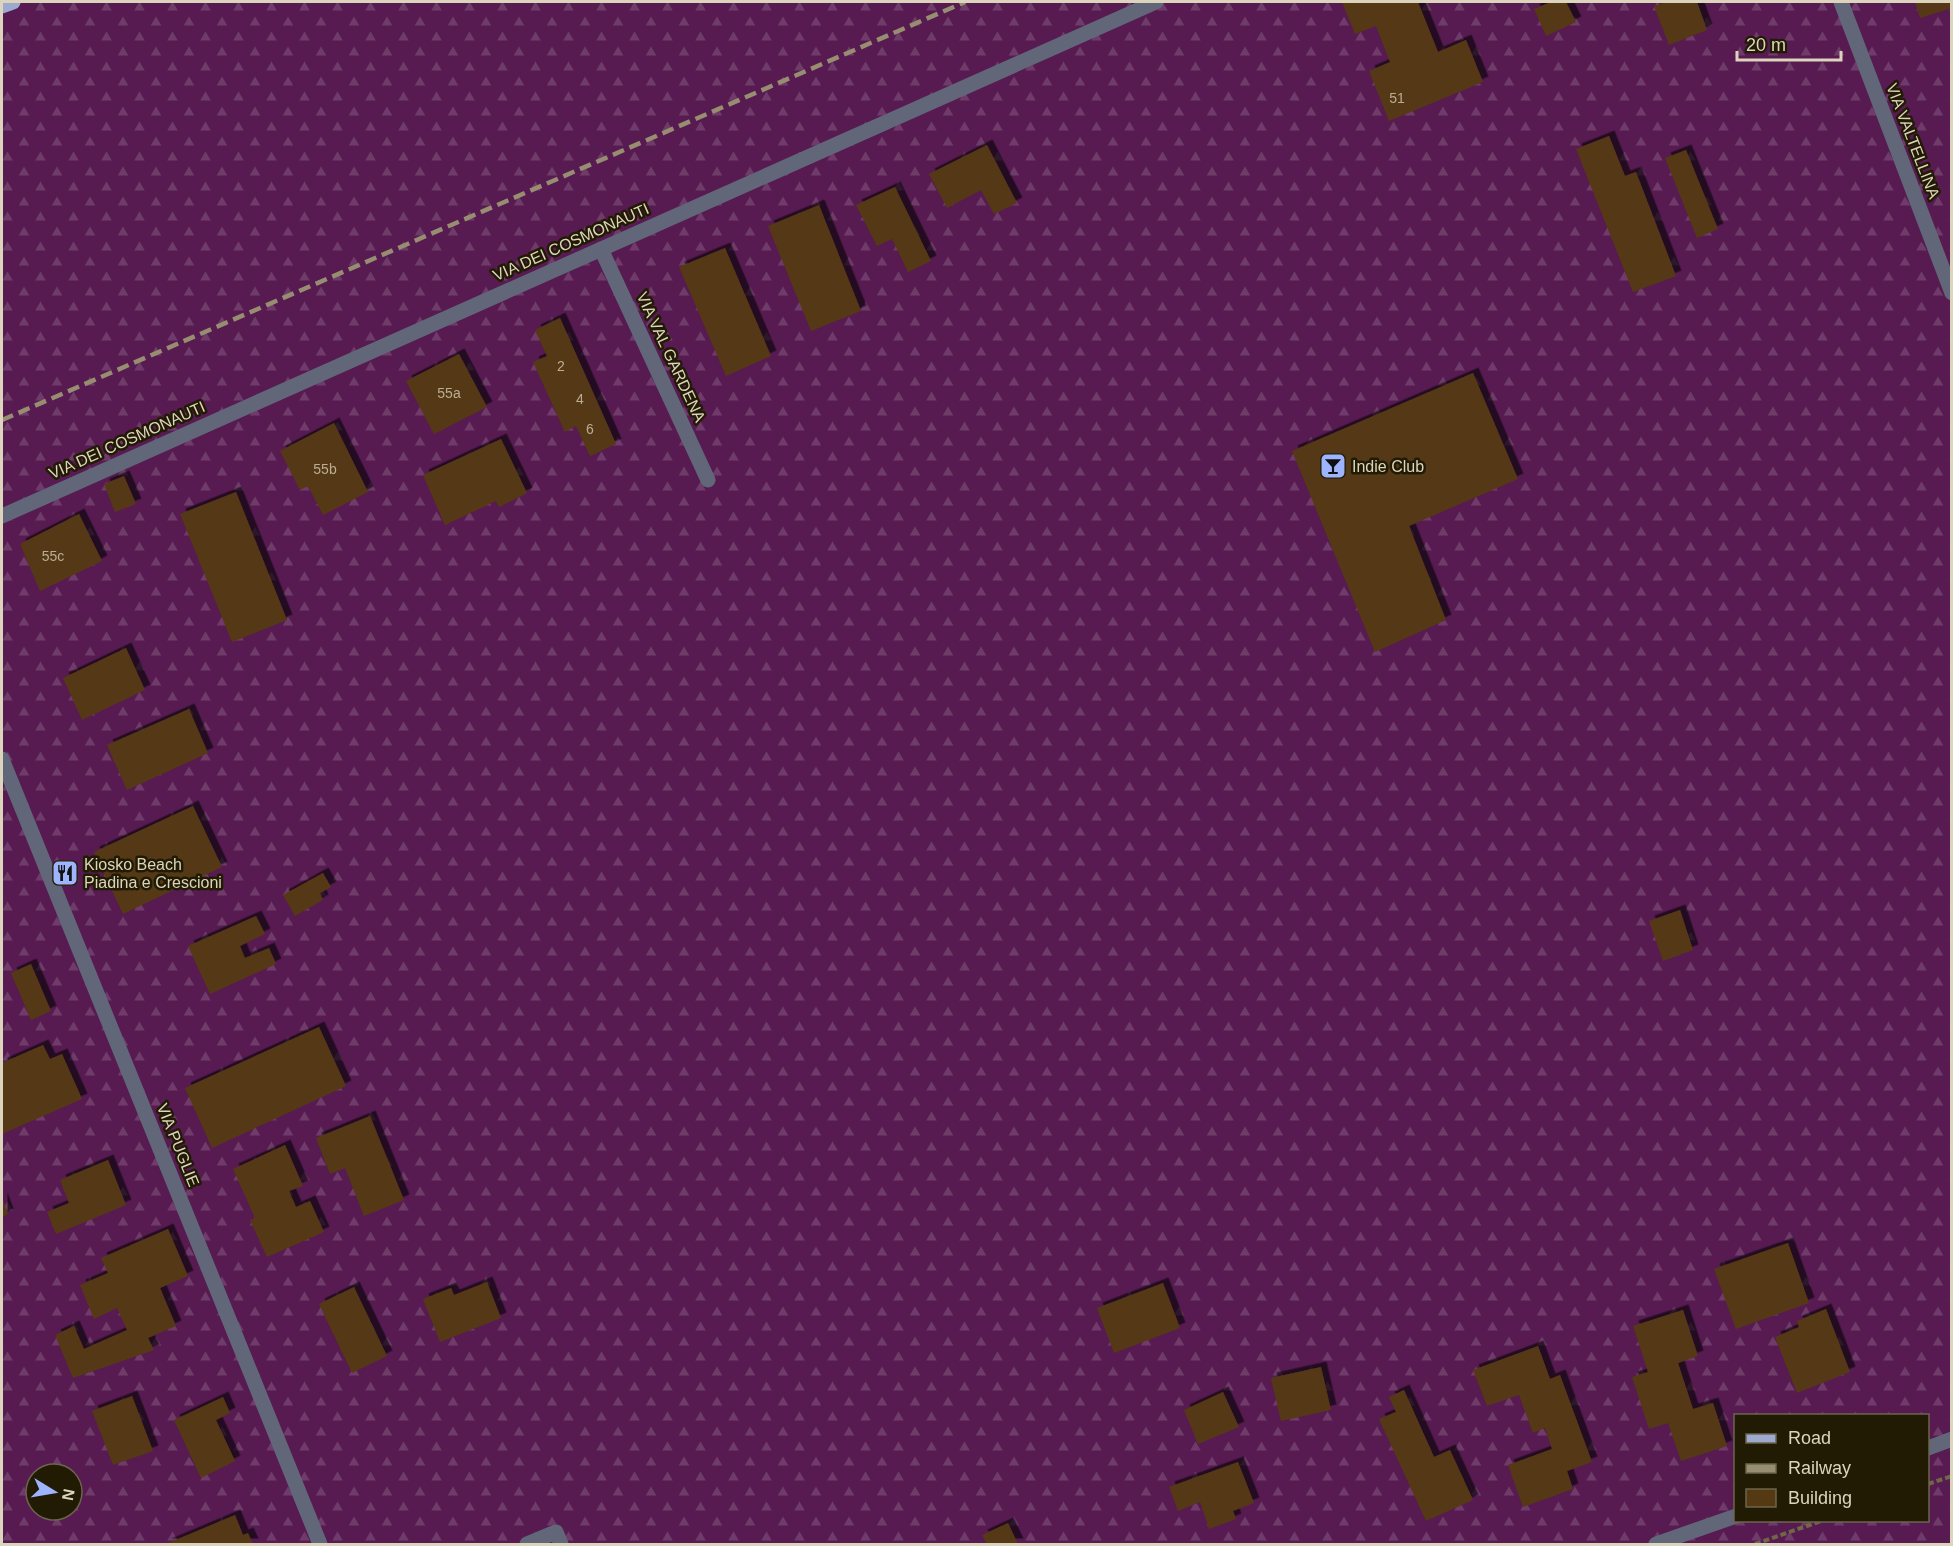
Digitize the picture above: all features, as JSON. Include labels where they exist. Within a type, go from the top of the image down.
[{"type":"main road","points":[[2,6],[12,2]]},
{"type":"street","name":"VIA DEI COSMONAUTI","points":[[2,516],[1156,2]]},
{"type":"street","name":"VIA VALTELLINA","points":[[1841,2],[1952,293]]},
{"type":"street","name":"VIA VAL GARDENA","points":[[601,249],[708,480]]},
{"type":"street","name":"VIA PUGLIE","points":[[2,759],[320,1545]]},
{"type":"street","points":[[1929,1448],[1952,1439]]},
{"type":"street","points":[[1656,1545],[1734,1517]]},
{"type":"street","points":[[527,1545],[556,1532],[561,1545]]},
{"type":"path","points":[[1929,1484],[1952,1476]]},
{"type":"path","points":[[1755,1545],[1821,1522]]},
{"type":"green space","points":[[2,2],[1951,2],[1951,1544],[2,1544]]},
{"type":"building","points":[[1342,2],[1418,2],[1438,52],[1466,40],[1483,82],[1389,121],[1369,71],[1390,62],[1376,26],[1355,34]]},
{"type":"building","points":[[1551,2],[1566,2],[1576,22],[1546,36],[1534,9]]},
{"type":"building","points":[[1666,2],[1697,2],[1707,30],[1669,45],[1654,6]]},
{"type":"building","points":[[1915,2],[1952,2],[1952,8],[1920,18]]},
{"type":"building","points":[[1609,136],[1625,176],[1636,172],[1676,276],[1633,292],[1576,149]]},
{"type":"building","points":[[987,145],[1017,203],[994,214],[981,190],[947,208],[929,174]]},
{"type":"building","points":[[1686,150],[1718,229],[1697,238],[1665,158]]},
{"type":"building","points":[[895,187],[931,261],[908,272],[892,239],[877,246],[856,205]]},
{"type":"building","points":[[819,205],[861,311],[811,331],[768,226]]},
{"type":"building","points":[[725,248],[771,356],[726,376],[679,267]]},
{"type":"building","points":[[560,318],[616,444],[590,456],[576,426],[565,432],[533,362],[547,356],[535,330]]},
{"type":"building","points":[[459,354],[487,407],[434,434],[406,381]]},
{"type":"building","points":[[1473,373],[1518,479],[1409,526],[1446,620],[1375,652],[1292,451]]},
{"type":"building","points":[[334,423],[368,492],[323,515],[308,486],[300,490],[280,451]]},
{"type":"building","points":[[501,439],[527,493],[499,507],[496,501],[445,525],[423,475]]},
{"type":"building","points":[[124,476],[136,504],[115,512],[104,484]]},
{"type":"building","points":[[236,492],[287,620],[232,642],[180,514]]},
{"type":"building","points":[[79,514],[102,561],[40,591],[20,544]]},
{"type":"building","points":[[126,648],[145,690],[82,720],[63,678]]},
{"type":"building","points":[[189,709],[208,753],[127,790],[107,745]]},
{"type":"building","points":[[193,806],[222,867],[123,914],[94,852]]},
{"type":"building","points":[[323,873],[331,887],[320,893],[323,900],[295,916],[283,895]]},
{"type":"building","points":[[1680,910],[1693,950],[1663,961],[1649,921]]},
{"type":"building","points":[[256,916],[265,934],[240,946],[245,958],[269,948],[276,964],[210,994],[188,946]]},
{"type":"building","points":[[31,964],[51,1011],[31,1020],[11,973]]},
{"type":"building","points":[[319,1027],[346,1086],[212,1148],[185,1088]]},
{"type":"building","points":[[43,1045],[50,1059],[62,1054],[82,1099],[2,1134],[2,1063]]},
{"type":"building","points":[[370,1116],[404,1200],[364,1216],[345,1168],[330,1174],[316,1138]]},
{"type":"building","points":[[285,1145],[303,1186],[289,1191],[296,1207],[310,1201],[324,1232],[267,1257],[250,1220],[255,1218],[233,1169]]},
{"type":"building","points":[[108,1160],[126,1205],[56,1234],[47,1212],[69,1203],[60,1180]]},
{"type":"building","points":[[2,1198],[8,1214],[2,1217]]},
{"type":"building","points":[[168,1229],[188,1276],[160,1288],[176,1326],[148,1338],[154,1350],[73,1378],[55,1335],[74,1326],[84,1349],[127,1330],[117,1308],[94,1319],[80,1285],[108,1273],[101,1258]]},
{"type":"building","points":[[1788,1243],[1809,1303],[1736,1329],[1714,1269]]},
{"type":"building","points":[[487,1282],[501,1318],[440,1342],[423,1299],[451,1288],[454,1295]]},
{"type":"building","points":[[1163,1283],[1180,1328],[1114,1353],[1097,1308]]},
{"type":"building","points":[[354,1287],[387,1356],[352,1373],[319,1304]]},
{"type":"building","points":[[1826,1309],[1850,1372],[1797,1393],[1775,1337],[1799,1327],[1797,1321]]},
{"type":"building","points":[[1683,1310],[1698,1356],[1678,1363],[1693,1409],[1713,1403],[1727,1446],[1681,1461],[1668,1423],[1649,1429],[1632,1377],[1648,1372],[1633,1326]]},
{"type":"building","points":[[1538,1346],[1550,1379],[1560,1375],[1592,1462],[1567,1471],[1573,1489],[1523,1507],[1508,1465],[1552,1449],[1545,1428],[1533,1433],[1519,1395],[1487,1406],[1473,1370]]},
{"type":"building","points":[[1321,1367],[1331,1410],[1281,1421],[1271,1378]]},
{"type":"building","points":[[1404,1390],[1434,1457],[1450,1450],[1473,1500],[1426,1521],[1379,1419],[1396,1412],[1389,1397]]},
{"type":"building","points":[[1223,1392],[1239,1427],[1198,1444],[1184,1410]]},
{"type":"building","points":[[132,1396],[153,1451],[113,1465],[92,1411]]},
{"type":"building","points":[[223,1397],[230,1413],[216,1420],[235,1461],[201,1478],[174,1420]]},
{"type":"building","points":[[1238,1462],[1254,1503],[1233,1511],[1236,1519],[1209,1529],[1200,1502],[1178,1511],[1169,1487]]},
{"type":"building","points":[[235,1515],[243,1535],[248,1533],[253,1544],[166,1544]]},
{"type":"building","points":[[1008,1523],[1018,1544],[987,1544],[982,1535]]},
{"type":"railway","points":[[2,420],[965,2]]},
{"type":"place","name":"Indie Club","points":[[1333,466]]},
{"type":"place","name":"Kiosko Beach Piadina e Crescioni","points":[[65,873]]}]
